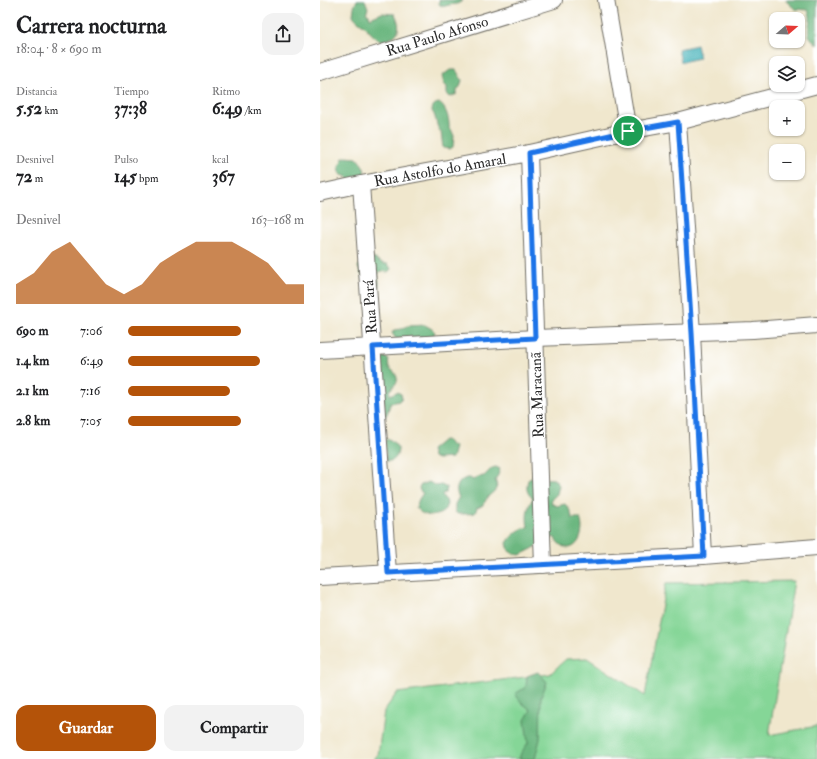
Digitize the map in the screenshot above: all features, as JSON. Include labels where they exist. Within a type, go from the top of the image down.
[{"type":"street","name":"Rua Paulo Afonso","points":[[320,72],[554,0]]},
{"type":"street","points":[[606,0],[628,131]]},
{"type":"street","name":"Rua Astolfo do Amaral","points":[[320,193],[529,153],[628,131],[678,122],[817,85]]},
{"type":"street","points":[[678,122],[692,333],[704,556]]},
{"type":"street","name":"Rua Maracanã","points":[[529,153],[543,565]]},
{"type":"street","name":"Rua Pará","points":[[361,184],[388,573]]},
{"type":"street","points":[[320,350],[535,338],[753,330],[817,325]]},
{"type":"street","points":[[320,577],[704,556],[817,547]]},
{"type":"green space","points":[[357,0],[365,0],[368,8],[366,13],[370,18],[382,13],[395,14],[398,25],[397,33],[391,38],[380,41],[353,15]]},
{"type":"green space","points":[[439,0],[463,0],[458,4],[442,6],[439,4]]},
{"type":"green space","points":[[785,0],[817,0],[817,45],[810,37],[808,31],[810,14],[808,10],[795,9]]},
{"type":"green space","points":[[450,70],[456,70],[462,80],[460,87],[457,90],[457,94],[450,97],[447,94],[447,87],[444,84],[442,76]]},
{"type":"green space","points":[[439,103],[446,111],[449,129],[451,129],[454,136],[453,147],[450,149],[443,148],[441,132],[432,111],[432,108]]},
{"type":"green space","points":[[345,157],[357,158],[364,168],[364,176],[349,180],[347,177],[340,174],[339,166],[342,159]]},
{"type":"green space","points":[[373,258],[384,264],[388,264],[391,269],[388,272],[380,271],[378,274],[378,294],[380,302],[376,309],[358,267],[360,264]]},
{"type":"green space","points":[[425,325],[435,332],[433,338],[396,339],[392,333],[394,330],[402,329],[407,326]]},
{"type":"green space","points":[[381,357],[388,359],[389,368],[396,374],[397,378],[397,382],[389,391],[390,395],[397,392],[401,394],[402,398],[399,401],[391,403],[385,417]]},
{"type":"green space","points":[[389,439],[398,448],[398,451],[397,456],[392,461],[386,461],[385,440]]},
{"type":"green space","points":[[443,440],[455,447],[452,458],[438,459],[433,457],[431,450]]},
{"type":"green space","points":[[496,467],[500,469],[495,480],[497,486],[483,505],[477,508],[475,513],[458,514],[455,512],[455,504],[459,497],[457,494],[458,484],[466,478],[473,480],[484,476],[492,468]]},
{"type":"green space","points":[[531,478],[554,479],[559,485],[557,494],[551,500],[552,504],[557,506],[565,504],[570,510],[572,518],[580,518],[582,526],[581,533],[576,545],[571,548],[566,548],[554,537],[539,543],[534,548],[520,555],[509,551],[507,543],[511,537],[518,531],[528,527],[527,519],[529,505],[533,498],[527,490],[527,485],[528,480]]},
{"type":"green space","points":[[429,482],[436,486],[441,485],[447,488],[445,493],[442,494],[447,504],[444,511],[437,515],[425,515],[416,507],[423,493],[419,488],[421,485]]},
{"type":"green space","points":[[794,581],[769,735],[817,726],[817,759],[373,759],[378,755],[384,711],[397,693],[550,674],[566,659],[587,658],[645,696],[666,583]]},
{"type":"green space","points":[[538,672],[547,682],[541,697],[540,739],[535,759],[519,759],[528,743],[525,720],[531,710],[522,703],[515,694],[526,687],[527,676]]},
{"type":"water","points":[[697,45],[700,58],[681,62],[678,49]]},
{"type":"route","points":[[678,122],[692,333],[704,556],[388,573],[373,347],[535,338],[529,153],[628,131],[678,122]]}]
